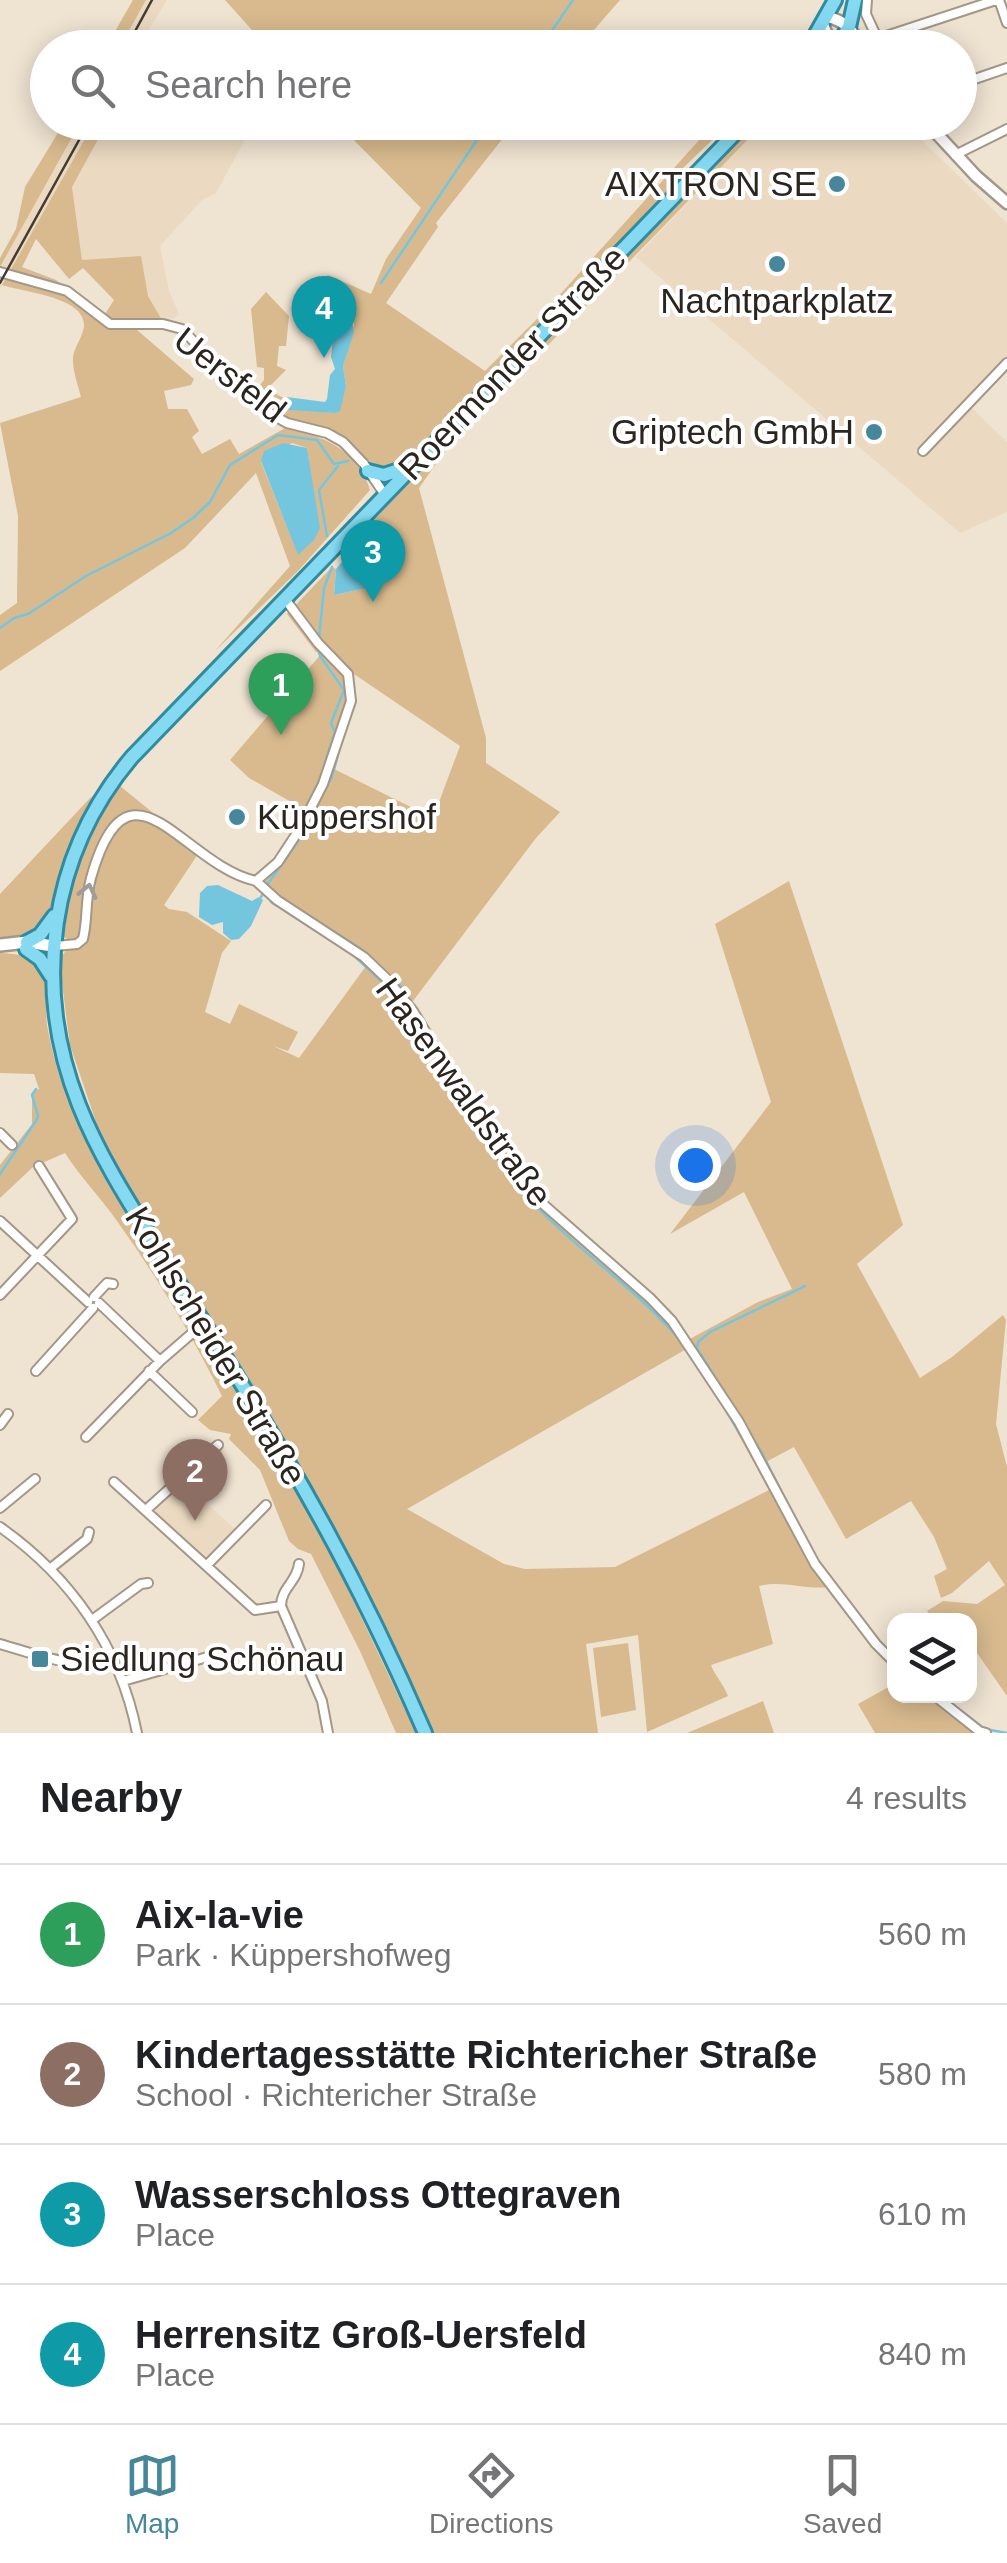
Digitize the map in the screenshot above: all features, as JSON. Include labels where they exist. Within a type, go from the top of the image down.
[{"type":"main road","points":[[819,30],[835,0]]},
{"type":"main road","points":[[848,30],[855,0]]},
{"type":"main road","name":"Roermonder Straße","points":[[53,946],[58,910],[82,833],[121,770],[729,140]]},
{"type":"main road","points":[[368,470],[392,474],[415,464]]},
{"type":"main road","points":[[26,946],[46,929],[58,910]]},
{"type":"main road","points":[[5,946],[53,946]]},
{"type":"main road","points":[[26,946],[52,979]]},
{"type":"main road","name":"Kohlscheider Straße","points":[[53,946],[52,979],[62,1048],[92,1133],[122,1190],[282,1451],[336,1547],[424,1733]]},
{"type":"street","points":[[867,0],[870,30]]},
{"type":"street","points":[[913,30],[997,0],[1007,23]]},
{"type":"street","points":[[827,30],[825,20],[851,30]]},
{"type":"street","points":[[977,78],[1007,68]]},
{"type":"street","points":[[954,154],[1007,129]]},
{"type":"street","points":[[942,140],[1007,203]]},
{"type":"street","name":"Uersfeld","points":[[0,272],[67,291],[110,324],[163,324],[182,329],[257,404],[287,423],[333,436],[353,452],[385,496]]},
{"type":"street","points":[[923,451],[1007,363]]},
{"type":"street","points":[[256,881],[278,862],[324,784],[352,701],[348,674],[318,643],[285,599]]},
{"type":"street","name":"Hasenwaldstraße","points":[[53,946],[77,944],[83,939],[91,878],[106,837],[121,819],[138,814],[152,816],[214,864],[256,881],[276,900],[364,957],[414,1011],[494,1146],[526,1190],[650,1298],[672,1322],[740,1422],[815,1564],[887,1655]]},
{"type":"street","points":[[0,1133],[12,1146]]},
{"type":"street","points":[[0,1295],[72,1220],[39,1166]]},
{"type":"street","points":[[0,1220],[36,1256],[160,1361]]},
{"type":"street","points":[[36,1371],[107,1283],[113,1284]]},
{"type":"street","points":[[86,1436],[190,1335]]},
{"type":"street","points":[[150,1371],[192,1412]]},
{"type":"street","points":[[0,1426],[8,1414]]},
{"type":"street","points":[[147,1510],[179,1477],[186,1478],[212,1447]]},
{"type":"street","points":[[0,1508],[35,1479]]},
{"type":"street","points":[[114,1482],[255,1610],[281,1606]]},
{"type":"street","points":[[207,1565],[266,1504]]},
{"type":"street","points":[[0,1527],[51,1568],[92,1620],[123,1681],[137,1733]]},
{"type":"street","points":[[51,1568],[87,1539],[89,1532]]},
{"type":"street","points":[[299,1564],[298,1577],[284,1590],[281,1606],[322,1701],[328,1733]]},
{"type":"street","points":[[92,1620],[141,1584],[148,1583]]},
{"type":"street","points":[[0,1644],[67,1663],[96,1663],[113,1658]]},
{"type":"street","points":[[123,1681],[211,1656],[216,1651]]},
{"type":"street","points":[[945,1703],[986,1733]]},
{"type":"shaded area","points":[[133,0],[146,0],[129,30],[116,30]]},
{"type":"shaded area","points":[[146,0],[167,0],[148,30],[130,30]]},
{"type":"shaded area","points":[[225,0],[620,0],[594,30],[252,30]]},
{"type":"shaded area","points":[[54,140],[71,140],[0,267],[0,258],[16,229],[25,187]]},
{"type":"shaded area","points":[[71,140],[84,140],[0,289],[0,267]]},
{"type":"shaded area","points":[[84,140],[98,140],[72,187],[82,260],[141,256],[148,296],[162,320],[137,321],[137,330],[194,379],[191,385],[164,391],[168,409],[187,409],[199,431],[192,437],[202,454],[230,439],[239,454],[287,427],[338,447],[365,476],[370,490],[298,571],[215,651],[290,566],[256,473],[185,548],[0,671],[0,615],[17,603],[18,516],[0,423],[81,397],[73,357],[84,326],[82,316],[64,302],[2,285]],"holes":[[[36,239],[69,279],[83,268],[114,300],[103,317],[56,280],[22,267]],[[292,443],[307,448],[318,525],[313,540],[298,554],[261,462]]]},
{"type":"shaded area","points":[[98,140],[245,140],[216,193],[202,200],[160,246],[169,291],[179,314],[175,318],[162,320],[148,296],[140,257],[82,261],[72,187]]},
{"type":"shaded area","points":[[354,140],[502,140],[436,223],[438,227],[386,303],[485,371],[546,310],[699,140],[712,140],[683,168],[687,172],[639,225],[409,459],[393,470],[377,469],[341,435],[287,419],[265,406],[272,392],[284,398],[282,408],[334,413],[346,386],[343,366],[354,325],[351,311],[311,285],[328,275],[371,294],[386,259],[421,208]]},
{"type":"shaded area","points":[[737,140],[747,140],[449,447],[444,444]]},
{"type":"shaded area","points":[[748,140],[922,140],[1007,223],[1007,371],[972,408],[1007,442],[1007,512],[960,533],[636,257]]},
{"type":"shaded area","points":[[266,292],[289,316],[286,346],[279,346],[277,366],[286,370],[257,399],[252,395],[264,380],[264,368],[257,367],[251,309]]},
{"type":"shaded area","points":[[441,448],[445,451],[419,488],[486,738],[486,763],[560,812],[410,1005],[494,1146],[528,1189],[632,1282],[686,1341],[758,1302],[792,1289],[744,1192],[670,1234],[771,1102],[715,924],[789,881],[903,1225],[857,1264],[920,1378],[1003,1315],[1006,1320],[996,1424],[1007,1467],[1007,1696],[977,1653],[977,1613],[927,1611],[943,1601],[977,1604],[1005,1585],[989,1561],[941,1598],[934,1576],[947,1569],[934,1537],[911,1501],[846,1539],[794,1447],[764,1463],[829,1587],[759,1586],[773,1644],[711,1665],[728,1696],[647,1732],[638,1635],[586,1644],[598,1733],[433,1733],[340,1536],[259,1397],[135,1200],[100,1134],[70,1045],[62,956],[67,949],[80,946],[79,939],[73,942],[62,936],[81,857],[120,786],[200,851],[164,905],[187,912],[231,941],[222,953],[205,1012],[230,1024],[239,1004],[298,1032],[288,1051],[273,1046],[299,1058],[369,962],[260,887],[292,850],[334,769],[433,818],[460,746],[351,672],[339,657],[335,663],[343,679],[344,716],[332,757],[307,811],[249,778],[230,760],[322,653],[316,652],[287,614],[332,567],[336,569],[334,595],[381,585],[384,580],[379,571],[375,534],[367,532]],"holes":[[[690,1347],[769,1490],[615,1567],[525,1569],[504,1564],[407,1509]]]},
{"type":"shaded area","points":[[92,796],[47,918],[30,935],[0,939],[0,894]]},
{"type":"shaded area","points":[[0,953],[30,958],[41,969],[53,1054],[85,1138],[327,1545],[416,1733],[396,1733],[311,1554],[289,1541],[260,1470],[229,1439],[231,1434],[210,1430],[198,1420],[222,1396],[186,1329],[111,1212],[65,1153],[33,1167],[0,1198],[0,1165],[32,1124],[32,1093],[39,1089],[34,1074],[0,1073]]},
{"type":"shaded area","points":[[181,1480],[236,1530],[208,1559],[154,1511]]},
{"type":"shaded area","points":[[628,1643],[636,1710],[601,1717],[593,1648]]},
{"type":"shaded area","points":[[887,1688],[887,1703],[950,1703],[984,1730],[875,1733],[858,1704]]},
{"type":"shaded area","points":[[763,1701],[774,1733],[687,1733]]},
{"type":"water","points":[[312,288],[322,288],[341,307],[353,311],[354,332],[343,366],[346,386],[340,411],[334,413],[289,410],[280,405],[287,397],[325,402],[327,399],[330,375],[335,369],[331,357],[334,327],[307,301]]},
{"type":"water","points":[[283,443],[307,448],[320,528],[298,555],[261,461],[264,451]]},
{"type":"water","points":[[367,532],[375,534],[379,571],[384,580],[381,585],[334,595],[336,569]]},
{"type":"water","points":[[218,885],[252,901],[259,897],[263,900],[251,926],[239,939],[231,940],[223,933],[223,922],[212,925],[199,917],[200,893],[207,886]]},
{"type":"waterway","points":[[552,30],[573,0]]},
{"type":"waterway","points":[[381,283],[477,140]]},
{"type":"waterway","points":[[0,628],[193,518],[210,502],[230,465],[278,435],[317,440],[334,464],[348,461]]},
{"type":"waterway","points":[[327,536],[319,490],[338,466]]},
{"type":"waterway","points":[[319,639],[324,588],[332,567]]},
{"type":"waterway","points":[[317,646],[344,690],[331,723],[335,733],[332,740]]},
{"type":"waterway","points":[[267,885],[297,843],[332,777],[345,729]]},
{"type":"waterway","points":[[297,826],[320,779],[331,744]]},
{"type":"waterway","points":[[277,895],[361,949],[408,993]]},
{"type":"waterway","points":[[271,902],[321,934]]},
{"type":"waterway","points":[[349,951],[394,993]]},
{"type":"waterway","points":[[399,999],[415,1021]]},
{"type":"waterway","points":[[434,1054],[479,1131]]},
{"type":"waterway","points":[[0,1174],[36,1121],[32,1095],[36,1089]]},
{"type":"waterway","points":[[482,1135],[540,1210],[679,1339]]},
{"type":"waterway","points":[[802,1532],[762,1453],[697,1348],[698,1342],[710,1332],[805,1286]]},
{"type":"waterway","points":[[718,1397],[755,1459]]},
{"type":"waterway","points":[[789,1523],[817,1574]]},
{"type":"waterway","points":[[951,1703],[985,1729],[1007,1733]]},
{"type":"railway","points":[[136,30],[152,0]]},
{"type":"railway","points":[[0,283],[79,140]]},
{"type":"place","name":"AIXTRON SE","points":[[837,184]]},
{"type":"place","name":"Nachtparkplatz","points":[[777,264]]},
{"type":"place","name":"Herrensitz Groß-Uersfeld","points":[[324,358]]},
{"type":"place","name":"Griptech GmbH","points":[[874,432]]},
{"type":"place","name":"Wasserschloss Ottegraven","points":[[373,602]]},
{"type":"place","name":"Aix-la-vie","points":[[281,735]]},
{"type":"place","name":"Küppershof","points":[[237,817]]},
{"type":"place","name":"Kindertagesstätte Richtericher Straße","points":[[195,1521]]},
{"type":"place","name":"Siedlung Schönau","points":[[40,1659]]}]
